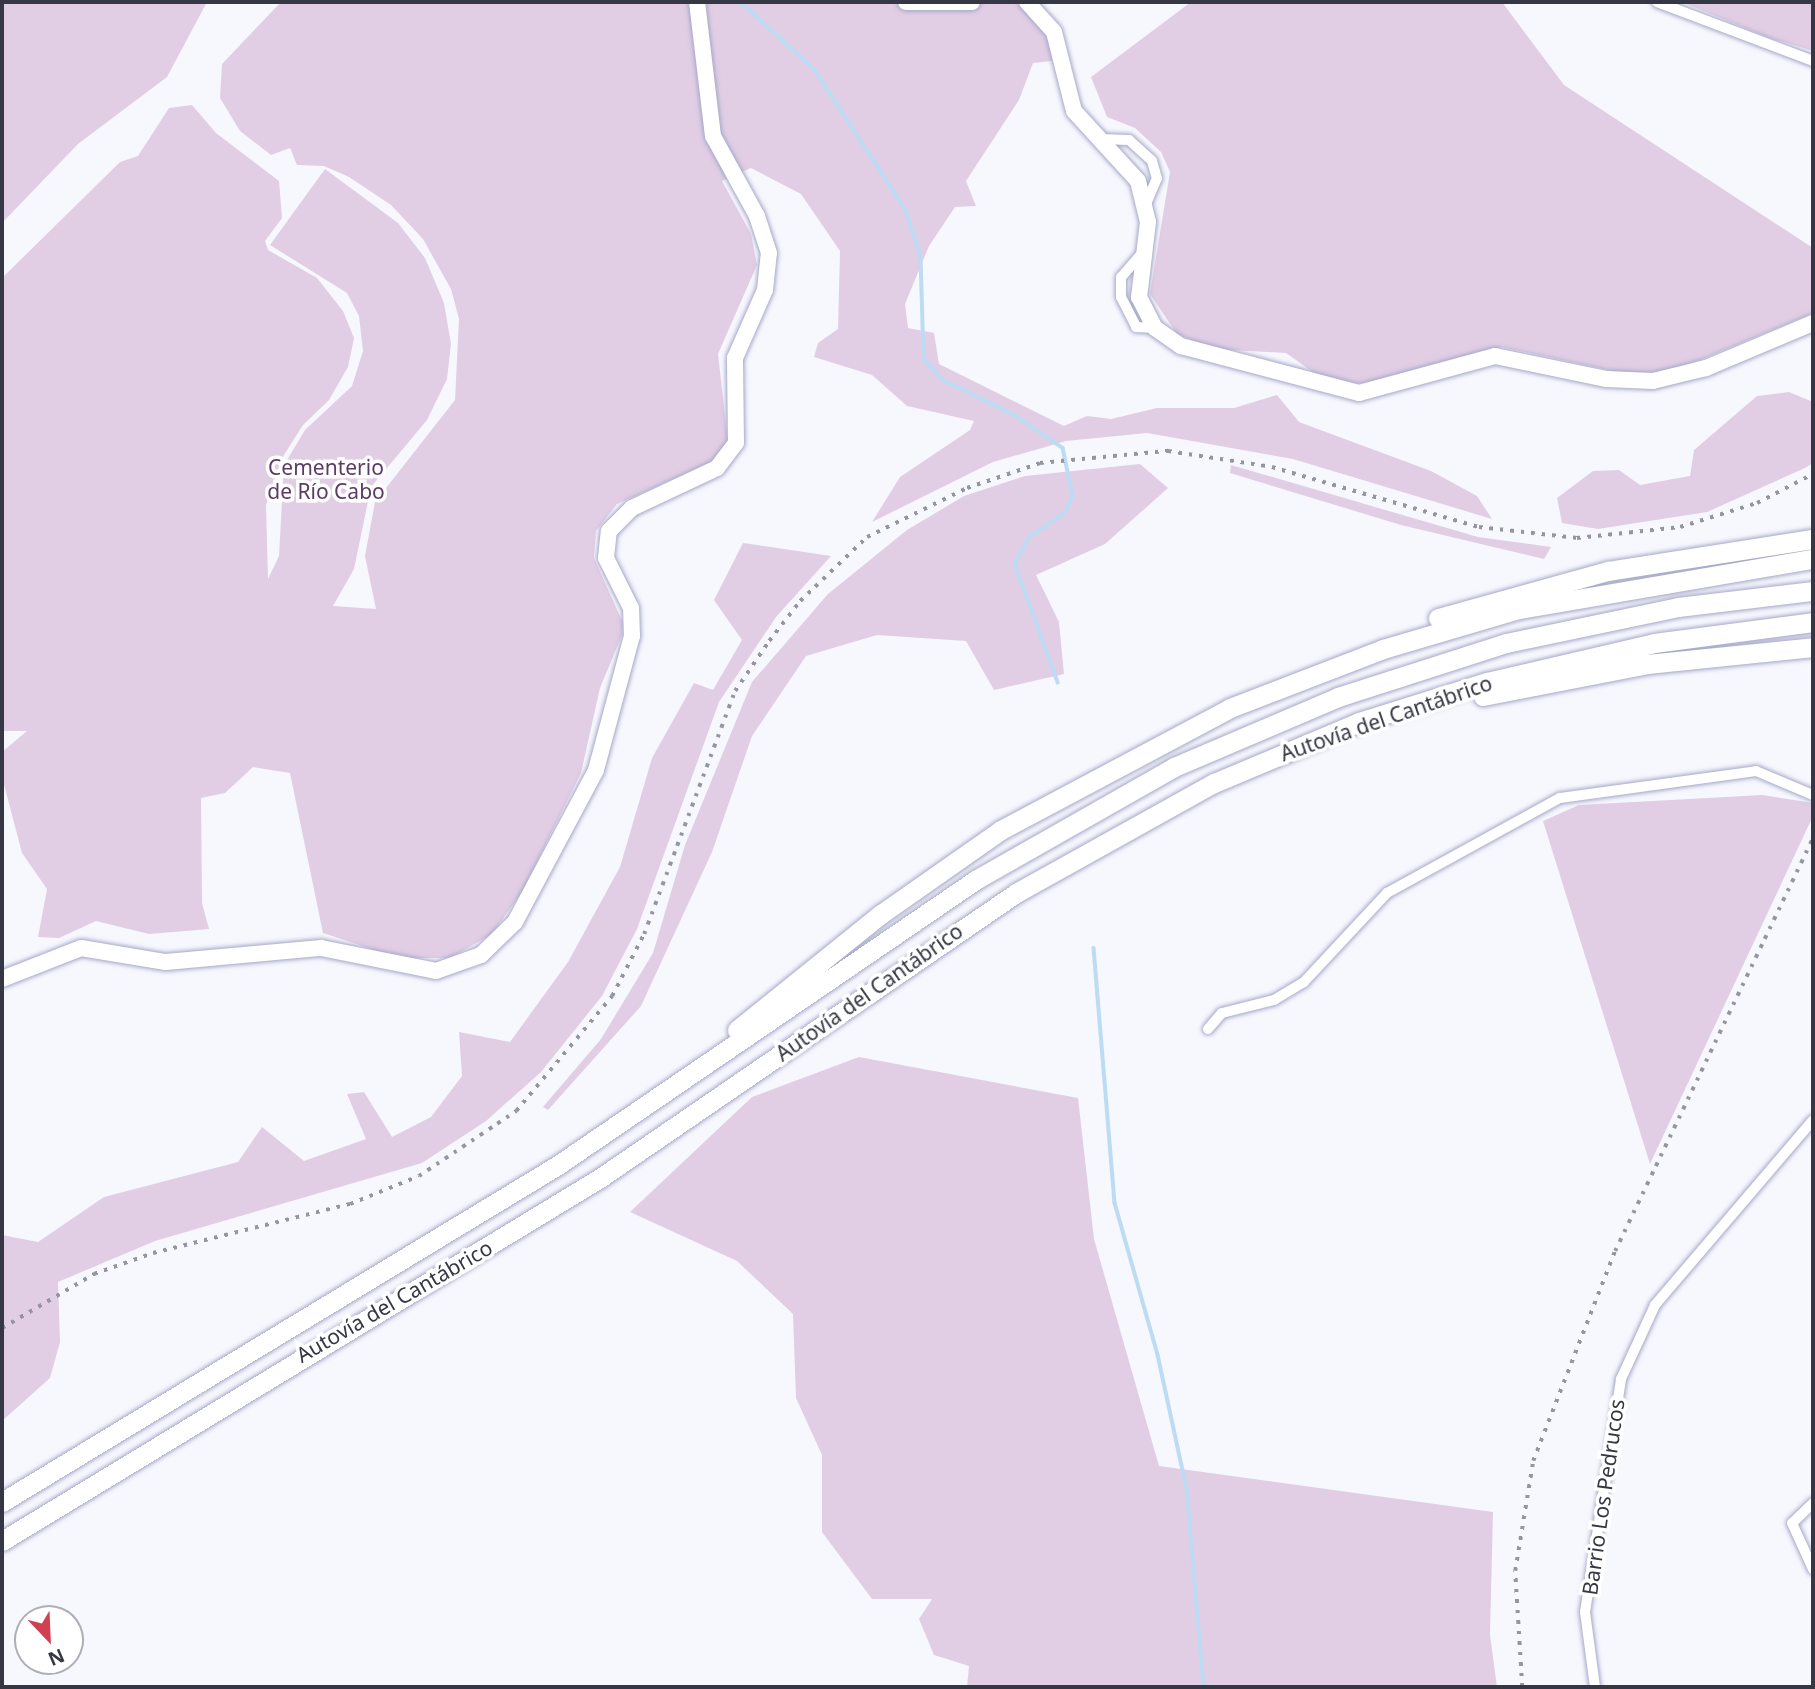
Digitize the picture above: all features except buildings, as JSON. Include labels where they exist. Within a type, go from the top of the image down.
[{"type":"highway","points":[[510,1195],[704,1055],[881,914],[1064,792],[1226,702],[1441,617],[1608,571],[1813,539]]},
{"type":"highway","points":[[1064,792],[1230,708],[1448,628],[1613,589],[1813,559]]},
{"type":"highway","name":"Autovía del Cantábrico","points":[[2,1502],[510,1195],[997,866],[1208,751],[1362,688],[1506,643],[1678,607],[1813,592]]},
{"type":"highway","name":"Autovía del Cantábrico","points":[[2,1541],[552,1208],[983,914],[1137,823],[1275,755],[1444,694],[1654,643],[1813,622]]},
{"type":"highway","points":[[1137,823],[1320,747],[1499,692],[1647,664],[1813,648]]},
{"type":"street","points":[[2,979],[81,948],[166,962],[321,948],[436,971],[481,955],[515,922],[596,770],[632,636],[631,607],[606,558],[609,531],[632,508],[716,468],[736,443],[735,358],[765,290],[769,253],[757,216],[713,136],[697,2]]},
{"type":"street","points":[[906,2],[972,2]]},
{"type":"street","points":[[1027,2],[1054,32],[1070,104],[1100,139],[1128,165],[1146,204],[1138,291],[1155,328],[1181,346],[1359,393],[1494,356],[1606,379],[1653,381],[1706,368],[1813,323]]},
{"type":"street","points":[[1657,2],[1813,61]]},
{"type":"street","points":[[1208,1029],[1222,1013],[1274,1000],[1304,982],[1387,893],[1560,798],[1756,771],[1813,795]]},
{"type":"street","name":"Barrio Los Pedrucos","points":[[1595,1687],[1586,1612],[1621,1379],[1655,1305],[1813,1120]]},
{"type":"street","points":[[1813,1503],[1792,1523],[1813,1569]]},
{"type":"green space","points":[[2,2],[207,2],[167,77],[78,144],[2,223]]},
{"type":"green space","name":"Cementerio de Río Cabo","points":[[281,2],[1031,2],[1051,41],[1052,61],[1033,63],[1019,100],[966,181],[976,206],[955,207],[929,246],[905,304],[908,328],[934,333],[939,364],[1064,426],[1087,416],[1111,419],[1157,408],[1234,408],[1277,395],[1299,422],[1431,471],[1477,496],[1492,519],[1293,459],[1147,433],[1066,441],[993,462],[872,522],[900,477],[970,430],[974,421],[907,406],[872,375],[814,357],[818,343],[838,329],[840,251],[801,194],[751,168],[722,181],[751,234],[757,265],[718,354],[728,442],[711,462],[617,504],[596,531],[594,558],[623,623],[622,635],[600,688],[581,773],[522,892],[492,934],[450,958],[399,958],[323,933],[290,773],[253,767],[225,793],[201,798],[202,903],[209,929],[149,934],[96,921],[59,938],[38,937],[47,889],[22,853],[2,777],[2,752],[27,731],[2,731],[2,278],[120,162],[138,156],[169,108],[192,105],[216,133],[279,181],[282,218],[265,241],[268,250],[317,278],[343,311],[354,338],[348,367],[329,400],[303,425],[282,458],[266,505],[268,579],[279,556],[284,465],[305,430],[352,386],[363,351],[359,316],[347,293],[270,245],[325,169],[398,223],[425,258],[444,303],[451,344],[447,379],[427,420],[371,487],[354,569],[333,606],[376,609],[365,556],[375,502],[455,400],[459,319],[451,289],[423,239],[391,205],[349,177],[324,166],[297,165],[290,148],[271,155],[240,131],[220,98],[222,64]]},
{"type":"green space","points":[[1191,2],[1502,2],[1564,85],[1813,248],[1813,313],[1673,371],[1628,374],[1502,347],[1375,383],[1345,383],[1320,377],[1286,353],[1213,349],[1177,334],[1150,294],[1170,172],[1161,152],[1135,128],[1107,117],[1091,77]]},
{"type":"green space","points":[[1682,2],[1813,2],[1813,51],[1767,37]]},
{"type":"green space","points":[[1789,392],[1813,402],[1813,463],[1805,468],[1707,512],[1598,529],[1562,523],[1557,498],[1593,471],[1619,470],[1640,485],[1690,476],[1694,450],[1757,396]]},
{"type":"green space","points":[[1140,464],[1168,488],[1105,544],[1036,575],[1059,622],[1064,674],[994,690],[966,641],[877,635],[806,656],[752,736],[712,852],[641,1006],[548,1110],[543,1107],[601,1039],[653,953],[685,845],[752,682],[828,594],[907,530],[964,496],[1025,476]]},
{"type":"green space","points":[[1231,465],[1478,537],[1551,547],[1544,559],[1401,525],[1230,473]]},
{"type":"green space","points":[[743,543],[831,556],[776,617],[719,702],[637,929],[602,996],[541,1072],[486,1121],[422,1163],[155,1241],[58,1282],[60,1342],[50,1378],[2,1421],[2,1235],[38,1242],[104,1197],[238,1162],[262,1127],[304,1161],[366,1139],[347,1094],[364,1092],[392,1137],[431,1117],[462,1076],[459,1032],[510,1042],[568,962],[620,867],[652,758],[694,683],[713,690],[742,640],[714,600]]},
{"type":"green space","points":[[1762,795],[1813,803],[1813,816],[1650,1164],[1543,821],[1579,805]]},
{"type":"green space","points":[[859,1057],[1078,1098],[1094,1239],[1159,1466],[1493,1512],[1490,1635],[1497,1687],[967,1687],[969,1666],[934,1655],[919,1619],[932,1599],[872,1599],[822,1532],[822,1455],[796,1398],[793,1314],[737,1261],[630,1212],[752,1097]]},
{"type":"waterway","points":[[741,2],[815,70],[906,210],[921,257],[924,359],[943,380],[1015,415],[1063,448],[1073,496],[1065,513],[1030,537],[1015,564],[1058,682]]},
{"type":"waterway","points":[[1094,948],[1115,1203],[1158,1355],[1187,1489],[1204,1687]]},
{"type":"railway","points":[[2,1328],[94,1274],[153,1253],[350,1204],[419,1176],[516,1111],[612,996],[644,934],[735,691],[769,641],[800,601],[867,537],[967,488],[1040,463],[1168,451],[1272,467],[1479,527],[1577,538],[1680,527],[1757,503],[1813,474]]},
{"type":"railway","points":[[1522,1687],[1515,1571],[1533,1461],[1615,1251],[1813,838]]}]
